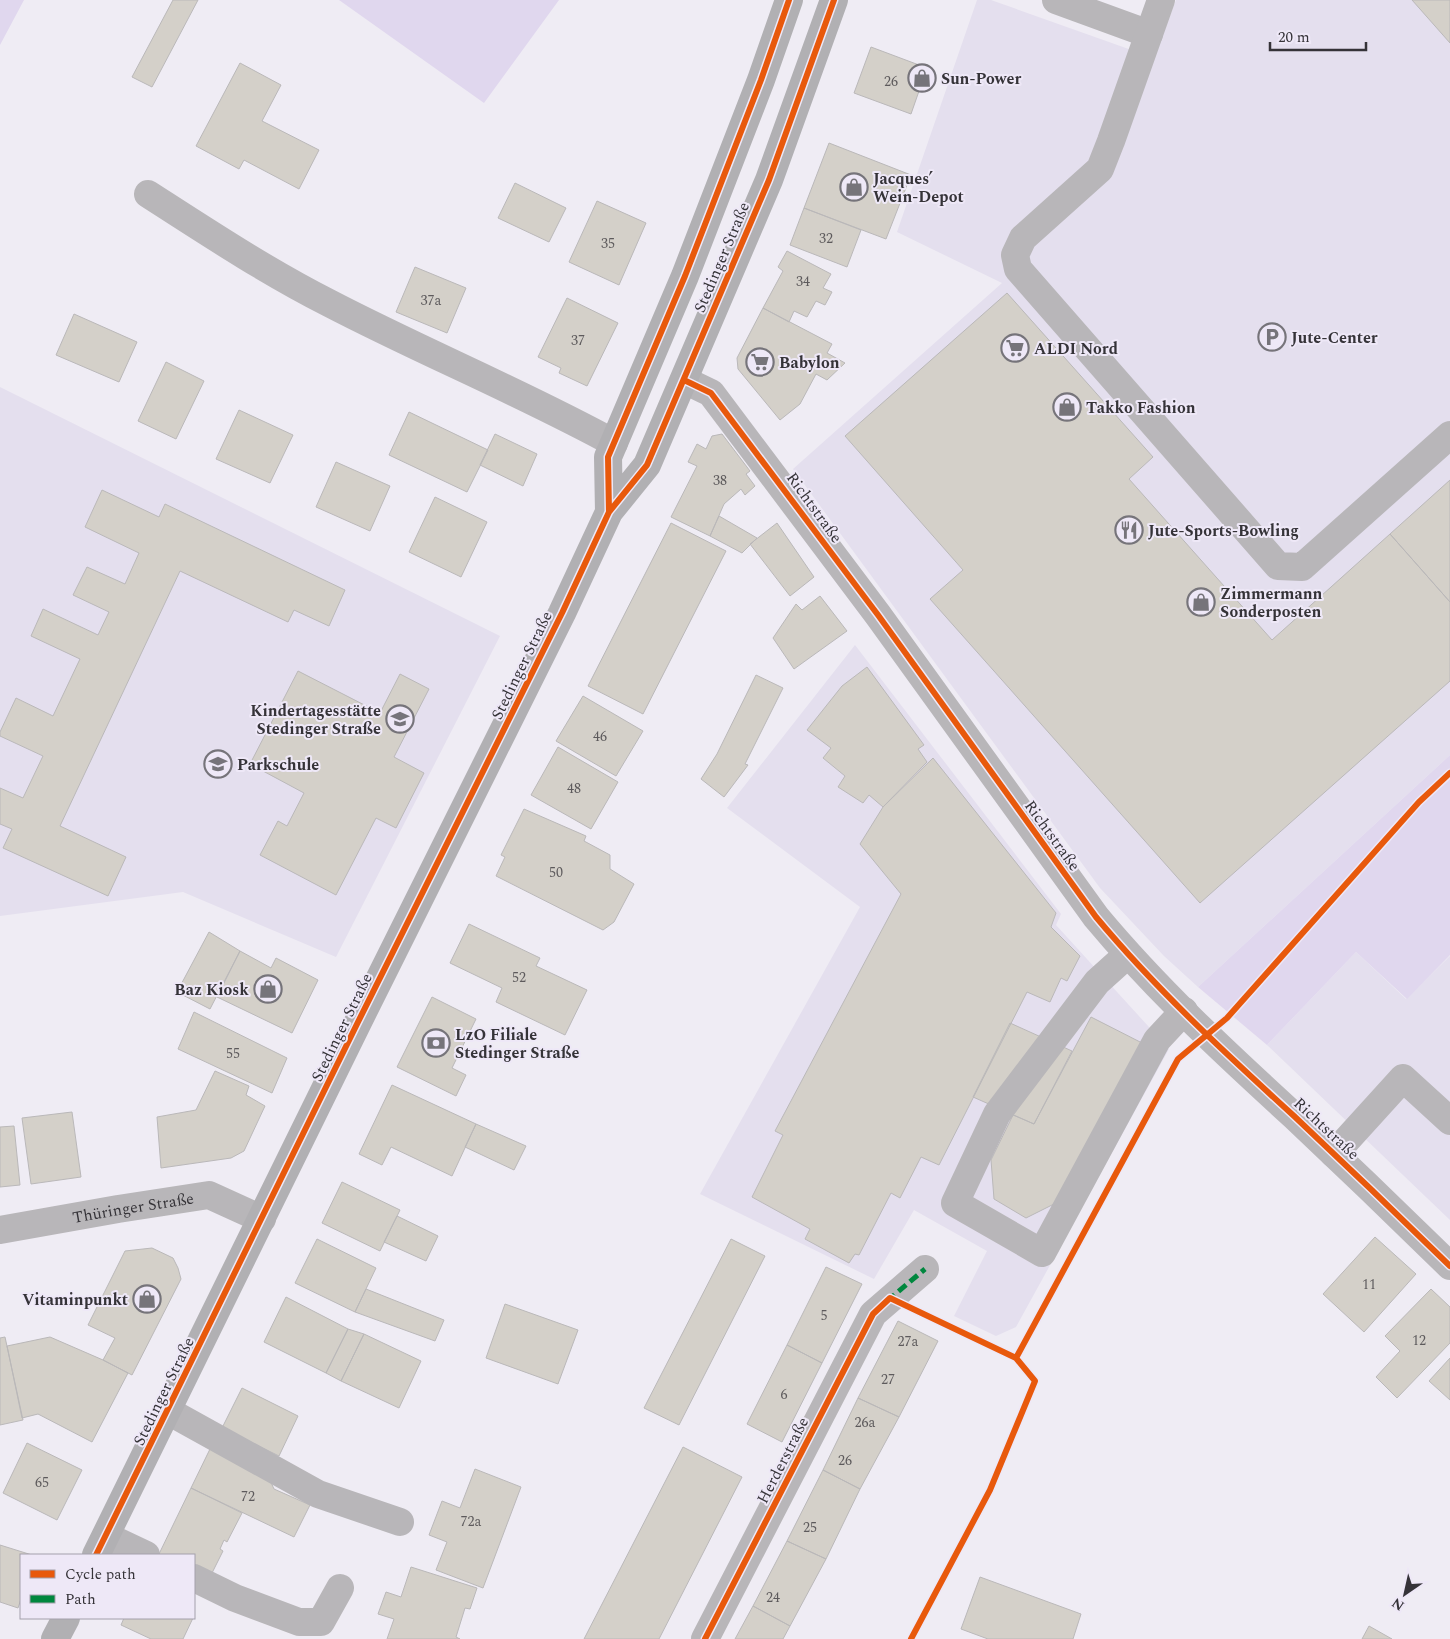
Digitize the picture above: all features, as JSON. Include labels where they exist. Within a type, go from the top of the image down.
[{"type":"main road","name":"Stedinger Straße","points":[[609,512],[608,457],[685,276],[762,80],[789,0]]},
{"type":"main road","name":"Stedinger Straße","points":[[101,1546],[358,1022],[562,613],[609,512],[647,465],[769,180],[834,0]]},
{"type":"main road","points":[[648,363],[684,380]]},
{"type":"main road","points":[[55,1639],[65,1619]]},
{"type":"street","points":[[1056,0],[1149,34]]},
{"type":"street","points":[[1160,0],[1112,141],[1100,169],[1023,238],[1015,255],[1018,269],[1278,566],[1302,566],[1450,435]]},
{"type":"street","points":[[148,194],[260,265],[329,303],[566,416],[614,443]]},
{"type":"street","name":"Richtstraße","points":[[684,380],[711,393],[872,608],[1096,917],[1127,955],[1246,1072],[1448,1260]]},
{"type":"street","points":[[1127,955],[1097,982],[997,1114],[955,1203],[1042,1253],[1157,1040],[1184,1011]]},
{"type":"street","points":[[1334,1154],[1403,1078],[1450,1121]]},
{"type":"street","name":"Thüringer Straße","points":[[0,1230],[209,1195],[262,1219]]},
{"type":"street","name":"Herderstraße","points":[[705,1639],[873,1314],[925,1269]]},
{"type":"street","points":[[168,1411],[318,1494],[400,1522]]},
{"type":"street","points":[[101,1546],[141,1554]]},
{"type":"street","points":[[195,1578],[235,1598],[299,1622],[321,1622],[340,1588]]},
{"type":"shaded area","points":[[0,0],[24,0],[0,45]]},
{"type":"shaded area","points":[[339,0],[559,0],[484,103]]},
{"type":"shaded area","name":"Jute-Center","points":[[977,0],[991,0],[1154,58],[1176,0],[1450,0],[1450,755],[1198,987],[1164,956],[1100,888],[793,469],[1002,283],[897,232]]},
{"type":"shaded area","name":"Parkschule","points":[[0,387],[500,636],[336,957],[183,892],[0,916]]},
{"type":"shaded area","points":[[855,645],[1061,914],[1056,925],[1169,1049],[1016,1327],[996,1336],[954,1316],[987,1251],[914,1210],[874,1279],[700,1194],[860,907],[727,808]]},
{"type":"shaded area","points":[[1450,755],[1450,955],[1407,999],[1356,952],[1267,1045],[1198,987]]},
{"type":"shaded area","points":[[1356,952],[1406,999],[1450,956],[1450,1220],[1267,1045]]},
{"type":"building","points":[[173,0],[198,0],[152,87],[132,77]]},
{"type":"building","points":[[1412,0],[1450,0],[1450,43]]},
{"type":"building","points":[[871,47],[927,68],[911,114],[854,93]]},
{"type":"building","points":[[240,63],[281,85],[262,121],[319,150],[299,189],[244,160],[239,169],[196,146]]},
{"type":"building","points":[[829,143],[911,175],[886,239],[804,208]]},
{"type":"building","points":[[515,183],[566,208],[549,242],[498,218]]},
{"type":"building","points":[[597,201],[646,223],[619,285],[569,262]]},
{"type":"building","points":[[804,208],[861,230],[847,267],[790,245]]},
{"type":"building","points":[[787,251],[831,274],[823,288],[832,292],[825,305],[816,301],[807,317],[794,311],[789,322],[763,308],[783,271],[778,267]]},
{"type":"building","points":[[415,267],[466,288],[447,333],[396,312]]},
{"type":"building","points":[[1007,293],[1153,457],[1129,479],[1272,640],[1390,534],[1450,602],[1450,681],[1200,903],[930,599],[963,570],[845,436]]},
{"type":"building","points":[[567,298],[618,323],[587,386],[559,373],[561,368],[538,357]]},
{"type":"building","points":[[763,308],[832,344],[827,353],[845,363],[827,380],[816,374],[800,404],[780,420],[738,369],[737,358]]},
{"type":"building","points":[[74,314],[137,342],[119,382],[56,355]]},
{"type":"building","points":[[166,362],[204,381],[176,439],[138,421]]},
{"type":"building","points":[[239,410],[293,435],[270,483],[216,459]]},
{"type":"building","points":[[409,412],[488,450],[467,492],[389,455]]},
{"type":"building","points":[[495,434],[537,454],[523,486],[480,465]]},
{"type":"building","points":[[722,434],[750,471],[746,474],[755,486],[745,495],[741,489],[724,504],[710,536],[671,517],[697,466],[688,462],[697,444],[706,449],[712,436]]},
{"type":"building","points":[[336,462],[390,486],[370,531],[316,507]]},
{"type":"building","points":[[1450,480],[1450,602],[1390,534]]},
{"type":"building","points":[[102,490],[159,517],[165,504],[345,590],[329,626],[294,610],[288,622],[180,571],[60,826],[126,857],[108,896],[3,848],[12,829],[0,824],[0,788],[23,798],[43,756],[0,736],[0,732],[16,698],[53,716],[80,659],[31,636],[43,609],[98,635],[109,612],[73,595],[87,567],[125,584],[139,553],[85,527]]},
{"type":"building","points":[[435,497],[487,522],[461,577],[409,552]]},
{"type":"building","points":[[719,516],[757,538],[742,553],[710,536]]},
{"type":"building","points":[[671,523],[726,551],[643,714],[588,686]]},
{"type":"building","points":[[777,523],[814,577],[790,596],[750,544]]},
{"type":"building","points":[[820,596],[847,631],[794,669],[773,638],[796,604],[802,610]]},
{"type":"building","points":[[867,667],[924,745],[918,749],[927,762],[883,807],[869,795],[863,803],[838,787],[845,776],[823,758],[831,748],[807,730],[842,686]]},
{"type":"building","points":[[298,671],[380,713],[400,674],[429,689],[394,757],[424,773],[396,828],[376,818],[336,895],[260,855],[278,821],[287,826],[304,793],[250,764]]},
{"type":"building","points":[[756,675],[783,688],[745,764],[748,765],[724,797],[701,779],[717,754]]},
{"type":"building","points":[[583,696],[643,731],[616,776],[556,741]]},
{"type":"building","points":[[558,747],[618,782],[591,829],[531,795]]},
{"type":"building","points":[[933,758],[1056,913],[1051,927],[1080,956],[1067,981],[1061,978],[1050,1002],[1027,992],[939,1165],[921,1157],[900,1198],[891,1193],[859,1255],[855,1254],[849,1263],[805,1239],[810,1229],[752,1197],[783,1135],[775,1131],[901,894],[860,844],[883,807]]},
{"type":"building","points":[[524,809],[586,836],[584,841],[610,855],[610,869],[634,884],[614,922],[603,930],[496,876],[505,857],[501,855]]},
{"type":"building","points":[[469,924],[540,958],[536,966],[587,990],[565,1035],[496,1002],[502,988],[450,963]]},
{"type":"building","points":[[209,932],[240,951],[210,1009],[177,992]]},
{"type":"building","name":"Baz Kiosk","points":[[240,951],[271,968],[276,958],[318,980],[292,1033],[217,997]]},
{"type":"building","name":"LzO Filiale Stedinger Straße","points":[[432,997],[476,1019],[452,1068],[466,1075],[456,1096],[397,1067]]},
{"type":"building","points":[[194,1012],[287,1058],[272,1093],[178,1049]]},
{"type":"building","points":[[1091,1017],[1146,1045],[1064,1199],[1026,1218],[994,1199],[991,1160],[1013,1115],[1034,1124]]},
{"type":"building","points":[[1010,1023],[1072,1051],[1034,1124],[973,1097]]},
{"type":"building","points":[[215,1071],[249,1086],[246,1095],[265,1106],[244,1151],[231,1158],[161,1168],[157,1117],[196,1110]]},
{"type":"building","points":[[392,1085],[476,1124],[452,1176],[391,1147],[382,1165],[359,1154]]},
{"type":"building","points":[[72,1112],[81,1177],[31,1184],[22,1118]]},
{"type":"building","points":[[476,1124],[526,1146],[514,1170],[465,1147]]},
{"type":"building","points":[[14,1126],[20,1185],[0,1187],[0,1127]]},
{"type":"building","points":[[342,1182],[400,1210],[380,1251],[322,1223]]},
{"type":"building","points":[[397,1216],[438,1236],[426,1261],[384,1242]]},
{"type":"building","points":[[1375,1237],[1416,1274],[1364,1332],[1323,1294]]},
{"type":"building","points":[[317,1239],[376,1268],[355,1312],[295,1283]]},
{"type":"building","points":[[731,1239],[765,1256],[679,1425],[644,1408]]},
{"type":"building","points":[[152,1248],[173,1258],[181,1279],[132,1375],[103,1360],[115,1338],[88,1325],[125,1251]]},
{"type":"building","points":[[826,1267],[862,1284],[822,1363],[787,1345]]},
{"type":"building","points":[[366,1289],[444,1320],[435,1341],[355,1312]]},
{"type":"building","points":[[1431,1289],[1450,1307],[1450,1343],[1397,1398],[1376,1377],[1400,1351],[1385,1336]]},
{"type":"building","points":[[286,1297],[348,1329],[326,1373],[264,1342]]},
{"type":"building","points":[[505,1304],[578,1330],[558,1384],[486,1358]]},
{"type":"building","points":[[898,1321],[938,1341],[899,1417],[858,1398]]},
{"type":"building","points":[[348,1329],[364,1334],[341,1381],[326,1373]]},
{"type":"building","points":[[364,1334],[421,1361],[399,1408],[341,1381]]},
{"type":"building","points":[[5,1337],[23,1420],[0,1425],[0,1338]]},
{"type":"building","points":[[50,1337],[128,1373],[92,1442],[38,1414],[22,1418],[7,1346]]},
{"type":"building","points":[[787,1345],[822,1363],[782,1442],[747,1424]]},
{"type":"building","points":[[1450,1358],[1450,1400],[1429,1381]]},
{"type":"building","points":[[242,1388],[298,1416],[279,1456],[222,1428]]},
{"type":"building","points":[[858,1398],[899,1417],[860,1489],[823,1470]]},
{"type":"building","points":[[27,1443],[82,1470],[57,1520],[3,1493]]},
{"type":"building","points":[[683,1447],[742,1477],[659,1639],[584,1639]]},
{"type":"building","points":[[210,1449],[269,1478],[274,1489],[310,1505],[294,1537],[191,1488]]},
{"type":"building","points":[[475,1469],[521,1487],[483,1588],[436,1570],[447,1542],[429,1535],[442,1501],[460,1508]]},
{"type":"building","points":[[823,1470],[860,1489],[826,1559],[787,1541]]},
{"type":"building","points":[[191,1488],[242,1513],[227,1542],[224,1540],[220,1549],[223,1551],[209,1579],[195,1572],[195,1554],[159,1554]]},
{"type":"building","points":[[787,1541],[826,1559],[790,1626],[753,1606]]},
{"type":"building","points":[[0,1545],[29,1554],[20,1554],[20,1602],[18,1608],[0,1602]]},
{"type":"building","points":[[411,1567],[477,1588],[470,1609],[465,1608],[456,1637],[460,1639],[387,1639],[394,1619],[378,1614],[386,1592],[401,1597]]},
{"type":"building","points":[[980,1577],[1081,1614],[1073,1639],[988,1639],[961,1629]]},
{"type":"building","points":[[753,1606],[790,1626],[783,1639],[735,1639]]},
{"type":"building","points":[[124,1619],[193,1619],[183,1639],[151,1639],[121,1625]]},
{"type":"building","points":[[1369,1626],[1392,1639],[1362,1639]]},
{"type":"marked path","points":[[887,1301],[925,1269]]},
{"type":"cycle path","points":[[609,512],[608,457],[685,276],[761,80],[789,0]]},
{"type":"cycle path","points":[[96,1554],[562,613],[609,512],[647,465],[769,180],[834,0]]},
{"type":"cycle path","points":[[684,380],[711,393],[878,615],[1096,917],[1119,944],[1192,1020],[1450,1266]]},
{"type":"cycle path","points":[[1016,1358],[1178,1059],[1227,1018],[1419,802],[1450,773]]},
{"type":"cycle path","points":[[705,1639],[873,1314],[890,1298],[1016,1358],[1035,1381],[990,1490],[911,1639]]},
{"type":"place","name":"Sun-Power","points":[[922,78]]},
{"type":"place","name":"Jacques’ Wein-Depot","points":[[854,187]]},
{"type":"place","name":"Jute-Center","points":[[1272,337]]},
{"type":"place","name":"ALDI Nord","points":[[1015,348]]},
{"type":"place","name":"Babylon","points":[[760,362]]},
{"type":"place","name":"Takko Fashion","points":[[1067,407]]},
{"type":"place","name":"Jute-Sports-Bowling","points":[[1129,530]]},
{"type":"place","name":"Zimmermann Sonderposten","points":[[1201,602]]},
{"type":"place","name":"Kindertagesstätte Stedinger Straße","points":[[400,719]]},
{"type":"place","name":"Parkschule","points":[[218,764]]},
{"type":"place","name":"Baz Kiosk","points":[[268,989]]},
{"type":"place","name":"LzO Filiale Stedinger Straße","points":[[436,1043]]},
{"type":"place","name":"Vitaminpunkt","points":[[147,1299]]}]
